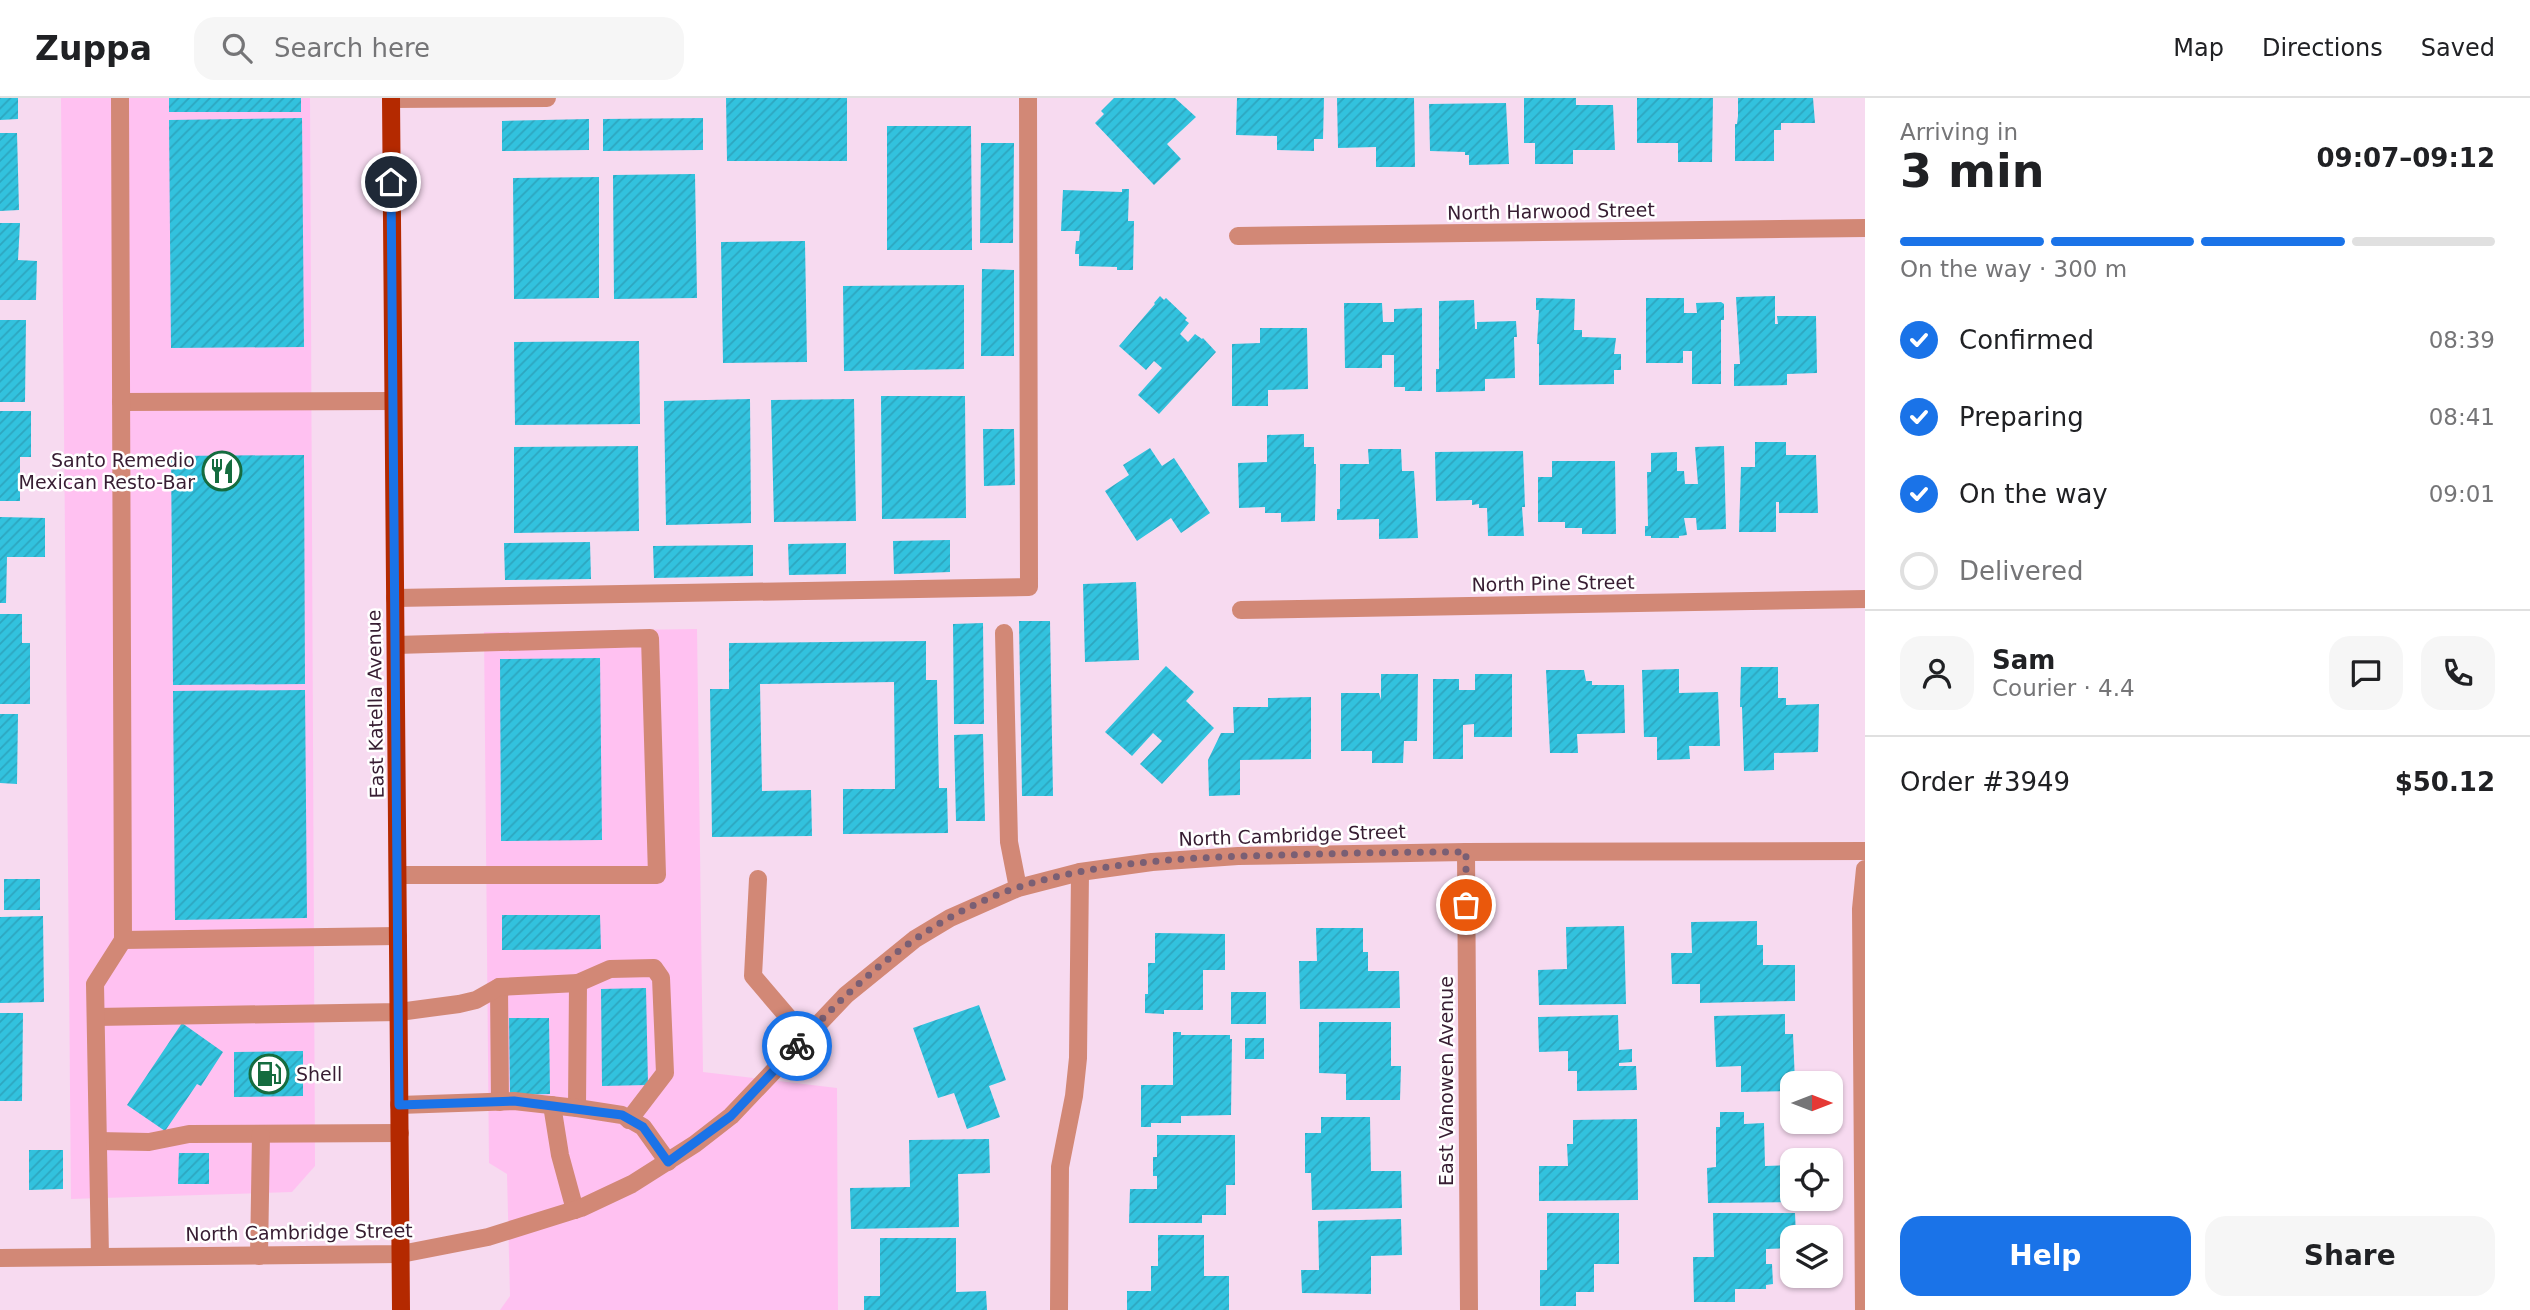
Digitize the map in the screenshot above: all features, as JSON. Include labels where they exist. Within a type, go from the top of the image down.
[{"type":"main road","name":"East Katella Avenue","points":[[391,99],[401,1310]]},
{"type":"street","points":[[100,1257],[96,984],[123,940],[120,98]]},
{"type":"street","points":[[391,99],[547,98]]},
{"type":"street","points":[[395,598],[1029,587],[1028,98]]},
{"type":"street","name":"North Harwood Street","points":[[1238,236],[1865,228]]},
{"type":"street","points":[[121,402],[393,401]]},
{"type":"street","name":"North Pine Street","points":[[1241,610],[1865,599]]},
{"type":"street","points":[[1003,633],[1009,842],[1018,888]]},
{"type":"street","points":[[396,645],[650,638],[657,876],[398,875]]},
{"type":"street","name":"North Cambridge Street","points":[[0,1258],[401,1254],[488,1237],[575,1210],[632,1184],[668,1162],[731,1116],[846,995],[915,939],[950,918],[1018,888],[1080,872],[1152,862],[1238,856],[1466,852],[1865,851]]},
{"type":"street","name":"East Vanowen Avenue","points":[[1466,852],[1469,1310]]},
{"type":"street","points":[[1864,1310],[1861,909],[1865,869]]},
{"type":"street","points":[[1059,1310],[1060,1167],[1074,1096],[1078,1058],[1080,872]]},
{"type":"street","points":[[758,879],[753,976],[805,1037]]},
{"type":"street","points":[[123,940],[398,936]]},
{"type":"street","points":[[96,1017],[399,1012],[476,1000],[499,987],[578,983],[610,969],[654,968],[661,978],[665,1073],[629,1120]]},
{"type":"street","points":[[577,1108],[578,983]]},
{"type":"street","points":[[499,987],[500,1102]]},
{"type":"street","points":[[399,1105],[500,1102],[552,1105],[622,1115],[643,1127],[668,1162]]},
{"type":"street","points":[[552,1105],[560,1155],[575,1210]]},
{"type":"street","points":[[259,1256],[261,1133]]},
{"type":"street","points":[[98,1141],[149,1142],[189,1134],[400,1133]]},
{"type":"shaded area","points":[[61,98],[310,98],[315,1166],[292,1192],[71,1199]]},
{"type":"shaded area","points":[[697,629],[703,1072],[837,1088],[838,1310],[500,1310],[510,1296],[507,1174],[489,1163],[484,632]]},
{"type":"building","points":[[0,98],[18,98],[18,119],[0,120]]},
{"type":"building","points":[[169,98],[301,98],[301,112],[169,112]]},
{"type":"building","points":[[726,98],[847,98],[847,161],[727,161]]},
{"type":"building","points":[[1114,98],[1175,98],[1196,117],[1167,144],[1181,159],[1154,185],[1095,123],[1104,114],[1101,111]]},
{"type":"building","points":[[1237,98],[1324,98],[1323,139],[1314,139],[1314,151],[1277,150],[1277,136],[1236,135]]},
{"type":"building","points":[[1337,98],[1414,98],[1415,167],[1376,167],[1376,147],[1338,148]]},
{"type":"building","points":[[1524,98],[1576,98],[1576,105],[1613,105],[1615,150],[1573,150],[1573,164],[1535,164],[1535,143],[1524,143]]},
{"type":"building","points":[[1637,98],[1713,98],[1712,162],[1678,162],[1678,143],[1637,143]]},
{"type":"building","points":[[1738,98],[1813,98],[1815,123],[1781,123],[1781,130],[1774,130],[1774,161],[1735,161]]},
{"type":"building","points":[[1506,103],[1509,164],[1469,165],[1469,155],[1465,155],[1465,152],[1430,151],[1429,104]]},
{"type":"building","points":[[302,118],[304,347],[171,348],[169,120]]},
{"type":"building","points":[[703,118],[703,150],[603,151],[603,119]]},
{"type":"building","points":[[589,119],[589,150],[502,151],[502,121]]},
{"type":"building","points":[[887,126],[971,126],[972,250],[887,250]]},
{"type":"building","points":[[0,133],[17,133],[19,210],[0,211]]},
{"type":"building","points":[[981,143],[1014,143],[1013,243],[980,243]]},
{"type":"building","points":[[695,174],[697,298],[614,299],[613,175]]},
{"type":"building","points":[[599,177],[599,298],[514,299],[513,178]]},
{"type":"building","points":[[1122,189],[1129,189],[1128,221],[1134,221],[1133,270],[1079,266],[1079,254],[1075,254],[1080,231],[1061,231],[1063,190],[1122,192]]},
{"type":"building","points":[[0,223],[20,223],[18,260],[37,261],[36,300],[0,300]]},
{"type":"building","points":[[805,241],[807,362],[723,363],[721,242]]},
{"type":"building","points":[[982,269],[1014,270],[1014,356],[981,356]]},
{"type":"building","points":[[964,285],[964,369],[844,371],[843,286]]},
{"type":"building","points":[[1160,296],[1164,300],[1166,298],[1187,318],[1185,320],[1189,323],[1180,334],[1188,342],[1195,334],[1203,338],[1216,352],[1159,414],[1138,395],[1162,368],[1154,361],[1146,370],[1119,346]]},
{"type":"building","points":[[1775,296],[1775,324],[1778,324],[1777,316],[1816,316],[1817,373],[1787,374],[1787,385],[1734,386],[1734,364],[1740,364],[1736,297]]},
{"type":"building","points":[[1536,298],[1575,299],[1574,330],[1582,330],[1582,337],[1616,338],[1614,354],[1621,354],[1621,370],[1614,370],[1614,384],[1539,385],[1539,310],[1536,310]]},
{"type":"building","points":[[1646,298],[1684,298],[1684,313],[1697,313],[1696,303],[1724,304],[1724,320],[1721,320],[1721,384],[1692,384],[1692,351],[1683,351],[1683,363],[1646,363]]},
{"type":"building","points":[[1474,300],[1475,329],[1477,322],[1516,321],[1515,378],[1485,379],[1485,391],[1436,392],[1436,369],[1439,369],[1439,301]]},
{"type":"building","points":[[1344,303],[1382,303],[1383,322],[1394,322],[1394,309],[1422,308],[1422,391],[1405,391],[1405,387],[1394,387],[1394,355],[1382,355],[1382,368],[1345,368]]},
{"type":"building","points":[[0,320],[26,320],[25,402],[0,402]]},
{"type":"building","points":[[1260,328],[1307,328],[1308,389],[1268,390],[1268,406],[1232,406],[1232,344],[1260,343]]},
{"type":"building","points":[[639,341],[640,424],[515,425],[514,342]]},
{"type":"building","points":[[881,396],[965,396],[966,518],[882,519]]},
{"type":"building","points":[[750,399],[751,523],[666,525],[664,401]]},
{"type":"building","points":[[854,399],[856,521],[774,522],[771,400]]},
{"type":"building","points":[[0,411],[31,411],[31,457],[20,457],[20,501],[0,501]]},
{"type":"building","points":[[983,429],[1014,429],[1015,485],[984,486]]},
{"type":"building","points":[[1304,434],[1304,447],[1314,447],[1315,521],[1281,522],[1281,513],[1265,513],[1265,507],[1239,508],[1238,463],[1267,462],[1267,435]]},
{"type":"building","points":[[1755,442],[1786,442],[1786,455],[1816,455],[1818,513],[1779,513],[1779,502],[1776,502],[1776,532],[1739,532],[1741,467],[1755,467]]},
{"type":"building","points":[[638,446],[639,531],[514,533],[514,447]]},
{"type":"building","points":[[1724,446],[1726,529],[1697,530],[1696,518],[1684,518],[1687,535],[1679,538],[1645,536],[1645,526],[1648,526],[1647,472],[1651,472],[1651,453],[1677,452],[1677,471],[1684,471],[1685,484],[1698,484],[1695,447]]},
{"type":"building","points":[[1150,448],[1162,466],[1174,458],[1210,513],[1181,533],[1171,518],[1137,541],[1105,491],[1129,475],[1123,465]]},
{"type":"building","points":[[1368,449],[1401,449],[1402,471],[1414,471],[1418,538],[1379,539],[1379,519],[1337,520],[1337,509],[1340,509],[1340,464],[1369,464]]},
{"type":"building","points":[[1523,451],[1524,536],[1488,536],[1487,508],[1479,508],[1479,504],[1472,505],[1472,500],[1436,501],[1435,452]]},
{"type":"building","points":[[304,455],[305,684],[173,685],[171,456]]},
{"type":"building","points":[[1552,461],[1615,461],[1616,534],[1582,534],[1582,528],[1565,528],[1565,522],[1538,522],[1538,477],[1552,477]]},
{"type":"building","points":[[0,517],[45,518],[45,557],[7,557],[6,603],[0,603]]},
{"type":"building","points":[[950,540],[950,572],[894,574],[893,541]]},
{"type":"building","points":[[590,542],[591,579],[505,580],[504,543]]},
{"type":"building","points":[[846,543],[846,574],[789,575],[788,544]]},
{"type":"building","points":[[753,545],[753,576],[654,578],[653,546]]},
{"type":"building","points":[[1136,582],[1139,660],[1085,662],[1083,584]]},
{"type":"building","points":[[0,614],[22,614],[22,643],[30,643],[30,704],[0,704]]},
{"type":"building","points":[[1019,621],[1050,621],[1053,796],[1022,796]]},
{"type":"building","points":[[983,623],[984,724],[954,724],[953,624]]},
{"type":"building","points":[[926,641],[926,680],[937,680],[939,788],[947,788],[948,833],[843,834],[843,789],[895,789],[894,682],[760,684],[762,791],[811,790],[812,836],[712,837],[710,689],[729,689],[729,643]]},
{"type":"building","points":[[600,658],[602,840],[501,841],[500,659]]},
{"type":"building","points":[[1166,666],[1194,692],[1186,701],[1214,728],[1162,784],[1140,764],[1162,741],[1153,733],[1132,756],[1105,732]]},
{"type":"building","points":[[1741,667],[1778,667],[1778,698],[1786,698],[1786,705],[1819,704],[1818,752],[1774,753],[1774,770],[1744,771],[1740,707]]},
{"type":"building","points":[[1679,669],[1679,693],[1718,692],[1720,746],[1689,746],[1690,759],[1657,760],[1657,737],[1644,737],[1642,670]]},
{"type":"building","points":[[1546,670],[1584,670],[1586,681],[1592,681],[1592,685],[1624,685],[1625,733],[1577,734],[1578,753],[1550,753]]},
{"type":"building","points":[[1381,674],[1418,674],[1417,741],[1404,741],[1403,763],[1372,763],[1372,751],[1341,751],[1341,693],[1379,693],[1381,700]]},
{"type":"building","points":[[1475,674],[1512,674],[1512,737],[1474,737],[1474,724],[1463,725],[1463,759],[1433,759],[1433,679],[1459,679],[1459,690],[1475,690]]},
{"type":"building","points":[[305,690],[307,918],[175,920],[173,691]]},
{"type":"building","points":[[1311,697],[1311,759],[1240,760],[1240,795],[1209,796],[1208,760],[1221,733],[1234,733],[1233,707],[1268,707],[1268,698]]},
{"type":"building","points":[[0,714],[18,714],[17,784],[0,783]]},
{"type":"building","points":[[983,734],[985,821],[956,821],[954,735]]},
{"type":"building","points":[[4,879],[40,879],[40,910],[4,910]]},
{"type":"building","points":[[502,915],[600,915],[601,949],[502,950]]},
{"type":"building","points":[[43,916],[44,1002],[0,1003],[0,917]]},
{"type":"building","points":[[1757,921],[1757,945],[1763,945],[1763,965],[1795,965],[1795,1001],[1700,1003],[1700,984],[1672,984],[1671,953],[1692,953],[1691,922]]},
{"type":"building","points":[[1624,926],[1626,1004],[1539,1005],[1538,970],[1567,969],[1566,927]]},
{"type":"building","points":[[1316,928],[1363,928],[1363,952],[1368,952],[1368,971],[1399,971],[1400,1008],[1300,1009],[1299,961],[1317,961]]},
{"type":"building","points":[[1155,933],[1225,934],[1225,970],[1203,970],[1203,1010],[1145,1013],[1148,963],[1155,963]]},
{"type":"building","points":[[646,988],[648,1085],[602,1086],[601,989]]},
{"type":"building","points":[[1231,992],[1266,992],[1266,1024],[1231,1024]]},
{"type":"building","points":[[979,1005],[1006,1080],[989,1086],[1000,1117],[967,1129],[954,1093],[938,1098],[913,1028]]},
{"type":"building","points":[[0,1013],[23,1013],[22,1101],[0,1101]]},
{"type":"building","points":[[1785,1014],[1785,1034],[1793,1034],[1795,1071],[1780,1071],[1780,1091],[1741,1092],[1741,1066],[1716,1067],[1714,1016]]},
{"type":"building","points":[[1618,1015],[1619,1050],[1632,1049],[1632,1062],[1619,1063],[1619,1066],[1636,1066],[1637,1090],[1577,1091],[1577,1071],[1568,1071],[1568,1051],[1539,1052],[1538,1017]]},
{"type":"building","points":[[509,1018],[549,1018],[550,1094],[510,1095]]},
{"type":"building","points":[[1319,1022],[1391,1022],[1391,1066],[1401,1066],[1400,1100],[1346,1100],[1346,1074],[1319,1073]]},
{"type":"building","points":[[182,1023],[223,1052],[201,1086],[197,1084],[165,1131],[127,1105]]},
{"type":"building","points":[[1173,1032],[1181,1032],[1181,1035],[1230,1035],[1231,1115],[1181,1116],[1181,1123],[1151,1123],[1151,1127],[1141,1127],[1141,1085],[1173,1085]]},
{"type":"building","points":[[1245,1038],[1264,1038],[1264,1059],[1245,1059]]},
{"type":"building","name":"Shell","points":[[303,1051],[303,1096],[234,1097],[234,1052]]},
{"type":"building","points":[[1720,1112],[1744,1112],[1744,1124],[1764,1123],[1765,1166],[1780,1165],[1780,1202],[1708,1203],[1707,1168],[1716,1167],[1716,1127],[1720,1127]]},
{"type":"building","points":[[1321,1117],[1370,1117],[1371,1171],[1401,1171],[1402,1208],[1312,1210],[1311,1173],[1305,1173],[1305,1133],[1321,1133]]},
{"type":"building","points":[[1637,1119],[1638,1200],[1539,1201],[1539,1166],[1568,1166],[1567,1144],[1573,1144],[1573,1120]]},
{"type":"building","points":[[1157,1135],[1235,1135],[1235,1185],[1226,1185],[1226,1215],[1202,1215],[1202,1223],[1129,1223],[1130,1189],[1157,1189],[1157,1176],[1153,1176],[1153,1157],[1157,1157]]},
{"type":"building","points":[[989,1139],[990,1173],[958,1174],[959,1227],[851,1229],[850,1188],[910,1187],[909,1140]]},
{"type":"building","points":[[29,1150],[63,1150],[63,1189],[29,1190]]},
{"type":"building","points":[[179,1153],[209,1153],[209,1184],[178,1184]]},
{"type":"building","points":[[1547,1213],[1619,1213],[1619,1264],[1594,1264],[1594,1292],[1576,1292],[1576,1306],[1540,1306],[1540,1270],[1547,1270]]},
{"type":"building","points":[[1713,1213],[1795,1213],[1796,1225],[1780,1225],[1780,1248],[1766,1249],[1766,1264],[1772,1264],[1773,1284],[1766,1285],[1766,1289],[1735,1289],[1735,1302],[1694,1302],[1693,1257],[1714,1257]]},
{"type":"building","points":[[1401,1219],[1402,1255],[1371,1256],[1371,1294],[1302,1293],[1301,1270],[1319,1270],[1318,1221]]},
{"type":"building","points":[[1158,1235],[1204,1235],[1204,1276],[1229,1276],[1229,1310],[1127,1310],[1127,1291],[1151,1291],[1151,1266],[1158,1266]]},
{"type":"building","points":[[880,1238],[956,1238],[956,1292],[986,1291],[987,1310],[864,1310],[864,1296],[880,1296]]},
{"type":"way so far","points":[[797,1046],[846,995],[915,939],[983,902],[1018,888],[1080,872],[1152,862],[1238,856],[1466,852],[1466,905]]},
{"type":"place","name":"Santo Remedio Mexican Resto-Bar","points":[[222,471]]},
{"type":"place","name":"Shell","points":[[269,1074]]},
{"type":"route","points":[[391,182],[399,1105],[514,1101],[622,1115],[643,1127],[668,1162],[731,1116],[797,1046]]}]
